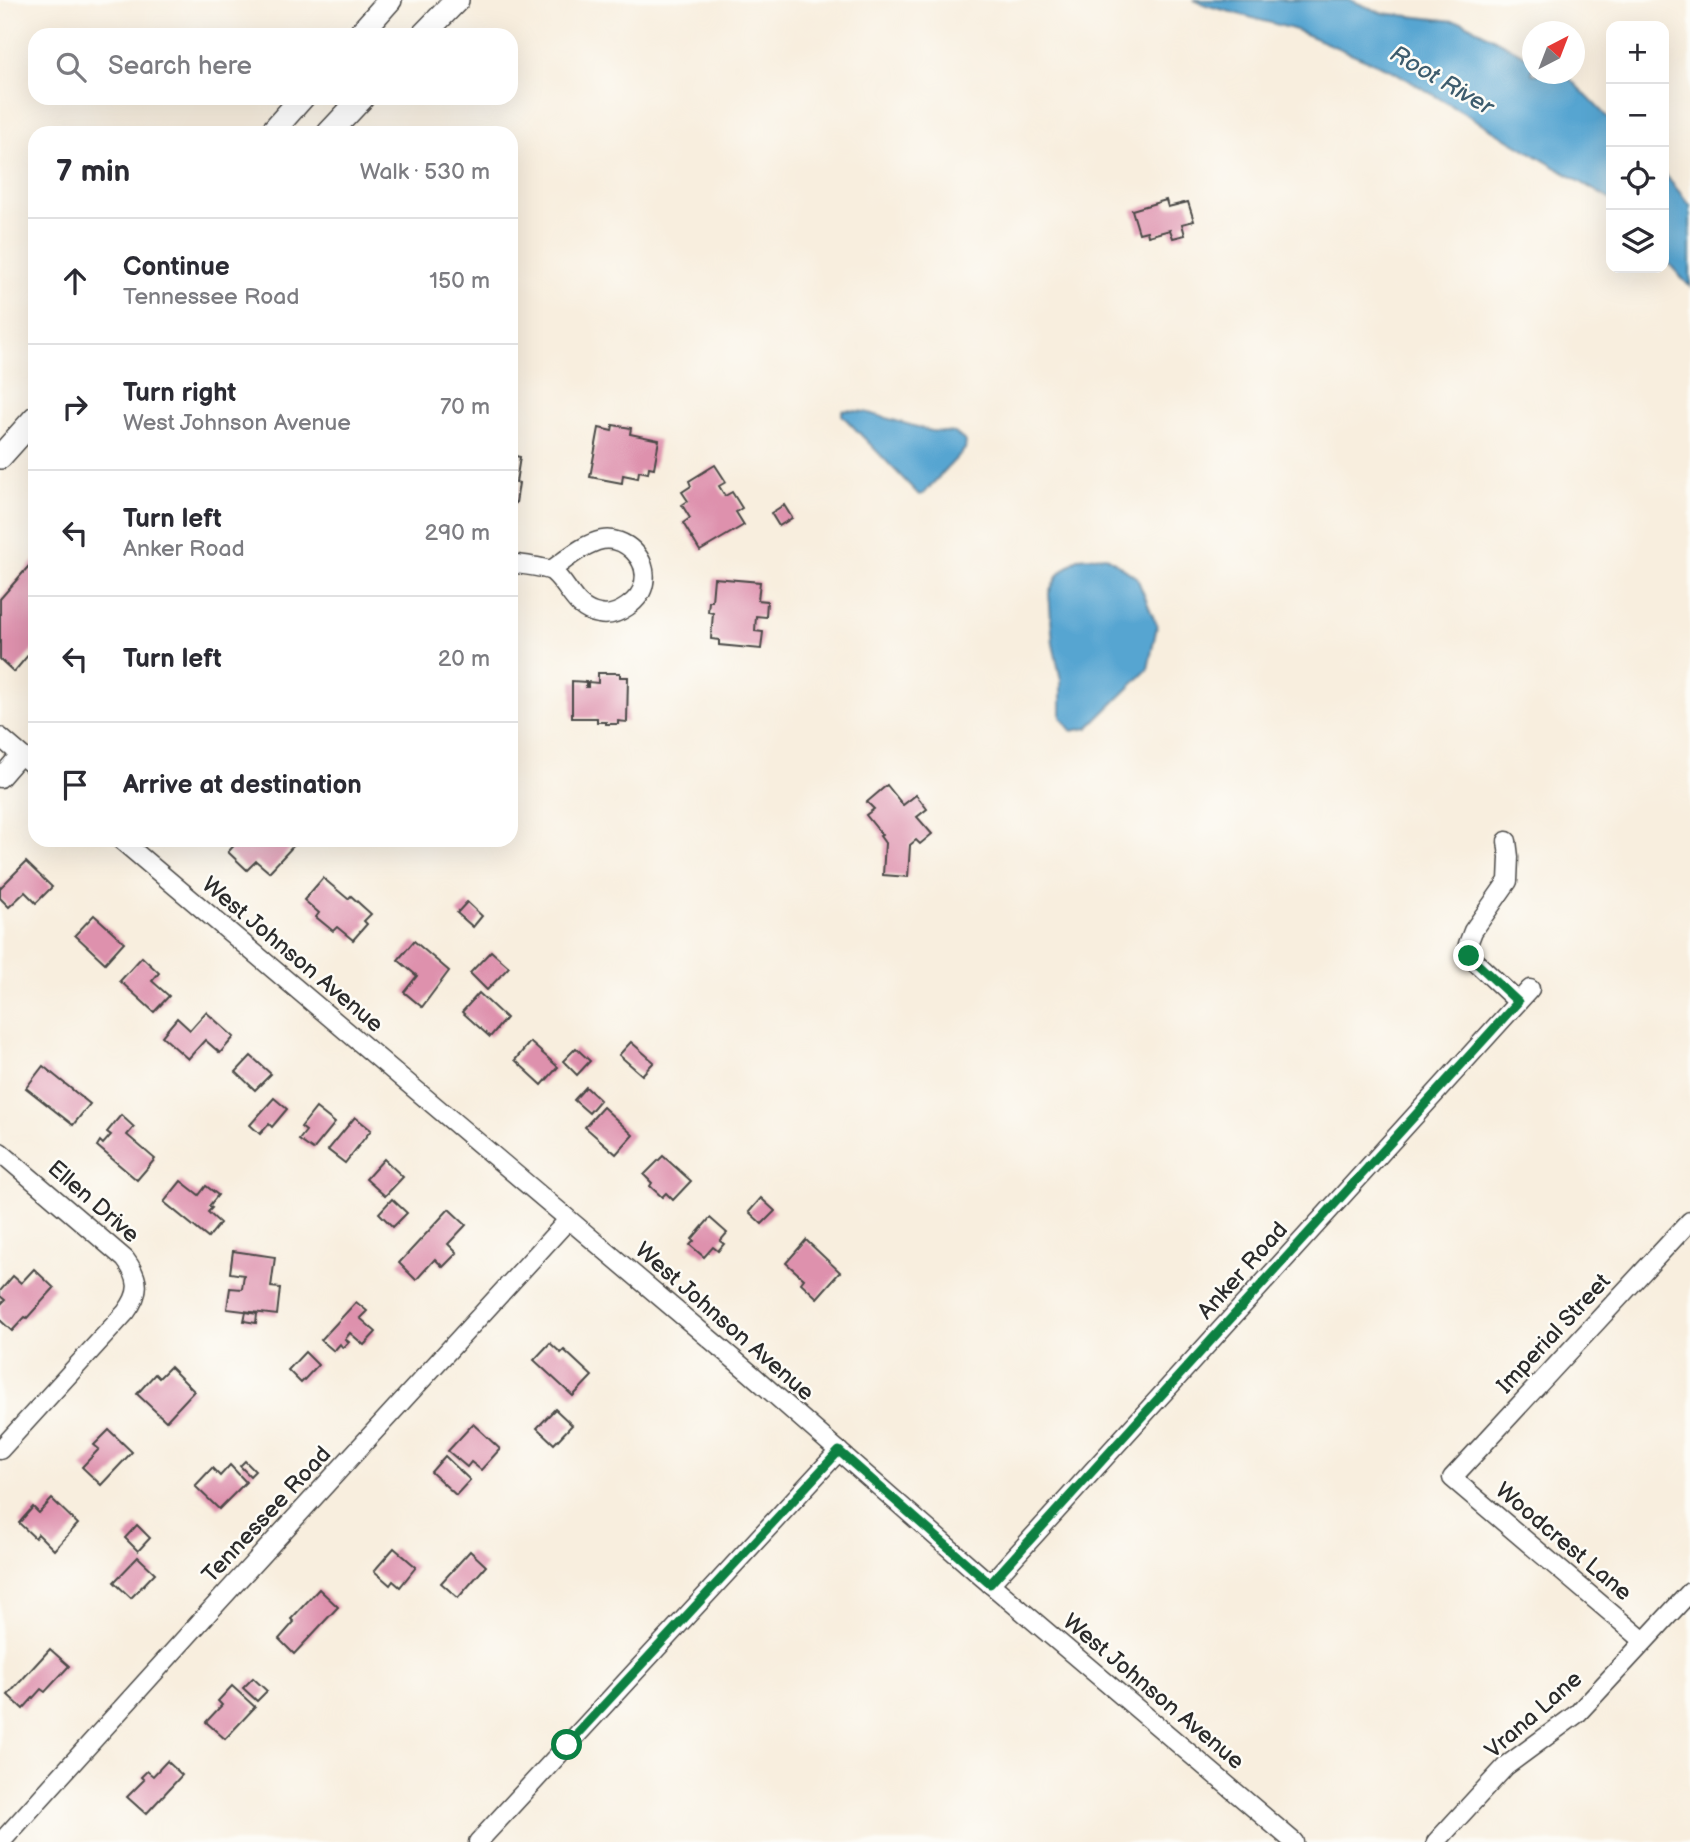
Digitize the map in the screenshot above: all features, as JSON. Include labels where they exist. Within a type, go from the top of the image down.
[{"type":"main road","points":[[365,28],[390,0]]},
{"type":"main road","points":[[430,28],[457,0]]},
{"type":"main road","points":[[277,126],[296,105]]},
{"type":"main road","points":[[336,126],[355,105]]},
{"type":"main road","points":[[0,457],[28,426]]},
{"type":"street","points":[[518,564],[551,570],[582,607],[600,615],[625,608],[635,600],[644,584],[643,568],[633,550],[617,541],[601,540],[581,549],[551,570]]},
{"type":"street","points":[[0,737],[28,761]]},
{"type":"street","points":[[0,778],[20,755]]},
{"type":"street","name":"Anker Road","points":[[990,1584],[1524,996],[1469,956],[1468,944],[1473,931],[1508,881],[1507,841]]},
{"type":"street","name":"West Johnson Avenue","points":[[129,847],[839,1451],[990,1584],[1293,1842]]},
{"type":"street","name":"Ellen Drive","points":[[0,1152],[125,1259],[137,1280],[138,1288],[126,1312],[110,1331],[0,1450]]},
{"type":"street","name":"Tennessee Road","points":[[1,1842],[568,1220]]},
{"type":"street","name":"Imperial Street","points":[[1452,1478],[1690,1221]]},
{"type":"street","points":[[478,1842],[839,1451]]},
{"type":"street","name":"Woodcrest Lane","points":[[1452,1478],[1644,1641]]},
{"type":"street","name":"Vrana Lane","points":[[1436,1842],[1506,1766],[1578,1713],[1690,1592]]},
{"type":"water","name":"Root River","points":[[1193,0],[1350,0],[1382,13],[1463,22],[1522,54],[1522,84],[1575,84],[1606,116],[1606,197],[1393,71],[1293,29]]},
{"type":"water","points":[[1669,179],[1690,205],[1690,287],[1669,264]]},
{"type":"water","points":[[842,411],[865,412],[931,431],[955,433],[966,442],[965,449],[923,494],[919,495],[842,415]]},
{"type":"water","points":[[1106,556],[1137,578],[1157,626],[1148,669],[1088,728],[1071,731],[1061,717],[1061,680],[1053,644],[1049,593],[1058,575],[1078,558]]},
{"type":"building","points":[[1166,200],[1168,207],[1188,202],[1194,221],[1182,224],[1185,235],[1173,238],[1170,230],[1148,236],[1147,231],[1139,233],[1132,210]]},
{"type":"building","points":[[613,425],[631,428],[630,434],[659,440],[654,468],[649,467],[648,473],[639,471],[638,478],[623,475],[622,483],[590,477],[599,428],[612,431]]},
{"type":"building","points":[[715,465],[726,482],[719,486],[725,496],[732,492],[742,508],[736,512],[744,525],[700,551],[683,523],[690,518],[682,505],[688,501],[682,492],[691,486],[689,481]]},
{"type":"building","points":[[784,505],[792,518],[779,526],[771,513]]},
{"type":"building","points":[[28,567],[28,655],[14,672],[0,659],[0,599]]},
{"type":"building","points":[[714,578],[760,582],[758,600],[767,601],[766,617],[756,616],[755,631],[763,632],[761,649],[719,645],[719,640],[711,639],[713,613],[708,612]]},
{"type":"building","points":[[598,673],[620,673],[620,677],[628,677],[627,722],[606,724],[597,722],[597,718],[572,718],[572,681],[586,682],[588,687],[588,682],[598,683]]},
{"type":"building","points":[[887,785],[903,805],[916,795],[927,809],[917,817],[932,834],[920,844],[916,840],[910,845],[908,877],[883,875],[885,843],[866,815],[874,809],[867,802]]},
{"type":"building","points":[[233,847],[292,847],[269,872],[256,861],[247,870],[228,852]]},
{"type":"building","points":[[26,862],[52,887],[36,903],[25,892],[9,907],[0,898],[0,888]]},
{"type":"building","points":[[323,878],[348,899],[351,896],[371,914],[364,921],[367,924],[353,940],[337,927],[333,931],[316,917],[319,913],[304,900]]},
{"type":"building","points":[[467,902],[482,916],[473,927],[457,913]]},
{"type":"building","points":[[94,915],[124,942],[105,963],[75,935]]},
{"type":"building","points":[[414,941],[449,971],[422,1007],[404,992],[417,976],[398,960]]},
{"type":"building","points":[[491,951],[509,967],[487,990],[470,973]]},
{"type":"building","points":[[142,957],[159,973],[152,981],[169,996],[154,1012],[120,981]]},
{"type":"building","points":[[479,993],[506,1018],[490,1037],[462,1012]]},
{"type":"building","points":[[206,1012],[234,1037],[220,1053],[205,1040],[188,1059],[162,1036],[177,1018],[190,1030]]},
{"type":"building","points":[[530,1042],[558,1067],[542,1085],[515,1060]]},
{"type":"building","points":[[631,1042],[654,1062],[642,1075],[619,1055]]},
{"type":"building","points":[[576,1048],[590,1061],[577,1075],[563,1061]]},
{"type":"building","points":[[251,1056],[271,1074],[255,1090],[236,1072]]},
{"type":"building","points":[[43,1066],[90,1104],[73,1125],[26,1088]]},
{"type":"building","points":[[586,1087],[600,1100],[589,1113],[574,1100]]},
{"type":"building","points":[[274,1098],[287,1109],[272,1127],[269,1124],[260,1134],[250,1125]]},
{"type":"building","points":[[603,1107],[633,1135],[616,1154],[585,1127]]},
{"type":"building","points":[[316,1108],[335,1123],[313,1150],[299,1140],[306,1131],[301,1127]]},
{"type":"building","points":[[121,1115],[134,1127],[127,1135],[155,1159],[137,1180],[97,1146],[100,1141],[103,1144],[111,1135],[107,1132]]},
{"type":"building","points":[[355,1117],[371,1130],[345,1163],[328,1150]]},
{"type":"building","points":[[663,1156],[691,1181],[673,1200],[666,1193],[662,1197],[650,1186],[652,1183],[644,1175]]},
{"type":"building","points":[[384,1159],[403,1177],[385,1196],[366,1179]]},
{"type":"building","points":[[181,1181],[199,1195],[206,1186],[218,1195],[209,1206],[212,1208],[208,1212],[220,1223],[208,1238],[164,1202]]},
{"type":"building","points":[[761,1198],[775,1211],[762,1224],[749,1212]]},
{"type":"building","points":[[392,1199],[407,1213],[393,1227],[379,1213]]},
{"type":"building","points":[[449,1209],[466,1225],[448,1244],[457,1253],[443,1267],[435,1259],[416,1280],[399,1263]]},
{"type":"building","points":[[710,1218],[727,1233],[720,1241],[724,1244],[718,1251],[713,1247],[704,1257],[690,1245]]},
{"type":"building","points":[[806,1240],[840,1272],[817,1298],[801,1283],[804,1279],[786,1263]]},
{"type":"building","points":[[233,1251],[275,1257],[271,1287],[280,1288],[277,1315],[227,1309],[230,1288],[242,1289],[244,1275],[230,1273]]},
{"type":"building","points":[[34,1269],[54,1288],[12,1331],[0,1320],[0,1305],[5,1300],[0,1296],[0,1291],[13,1276],[21,1283]]},
{"type":"building","points":[[356,1302],[367,1311],[360,1318],[376,1332],[364,1345],[350,1333],[345,1339],[349,1342],[343,1348],[340,1344],[334,1351],[321,1340]]},
{"type":"building","points":[[246,1312],[257,1314],[256,1323],[244,1321]]},
{"type":"building","points":[[550,1343],[561,1353],[564,1350],[592,1376],[573,1396],[534,1360]]},
{"type":"building","points":[[305,1352],[318,1365],[301,1383],[288,1370]]},
{"type":"building","points":[[170,1367],[194,1391],[166,1421],[137,1394],[155,1374],[159,1378]]},
{"type":"building","points":[[555,1409],[572,1425],[554,1444],[537,1428]]},
{"type":"building","points":[[473,1424],[500,1449],[481,1470],[471,1462],[467,1467],[448,1451]]},
{"type":"building","points":[[109,1430],[132,1452],[101,1485],[82,1467],[99,1449],[94,1445]]},
{"type":"building","points":[[445,1456],[470,1480],[456,1495],[431,1472]]},
{"type":"building","points":[[245,1461],[255,1471],[250,1476],[240,1466]]},
{"type":"building","points":[[230,1465],[246,1482],[219,1509],[195,1486],[212,1468],[220,1476]]},
{"type":"building","points":[[52,1499],[78,1524],[54,1550],[38,1534],[35,1538],[19,1523],[33,1507],[39,1513]]},
{"type":"building","points":[[137,1525],[150,1538],[138,1551],[125,1538]]},
{"type":"building","points":[[394,1548],[416,1567],[400,1587],[393,1581],[390,1585],[374,1571]]},
{"type":"building","points":[[470,1551],[486,1566],[458,1598],[441,1583]]},
{"type":"building","points":[[138,1557],[155,1573],[131,1598],[114,1582]]},
{"type":"building","points":[[319,1589],[338,1607],[294,1654],[279,1639],[294,1622],[291,1619]]},
{"type":"building","points":[[50,1649],[69,1666],[45,1692],[41,1689],[23,1709],[8,1695]]},
{"type":"building","points":[[253,1678],[267,1691],[257,1701],[243,1688]]},
{"type":"building","points":[[232,1686],[255,1707],[225,1739],[206,1722],[222,1705],[218,1701]]},
{"type":"building","points":[[167,1761],[182,1775],[146,1814],[127,1797],[144,1780],[141,1777],[147,1771],[153,1776]]},
{"type":"route","points":[[567,1745],[839,1451],[990,1584],[1518,1002],[1469,956]]}]
